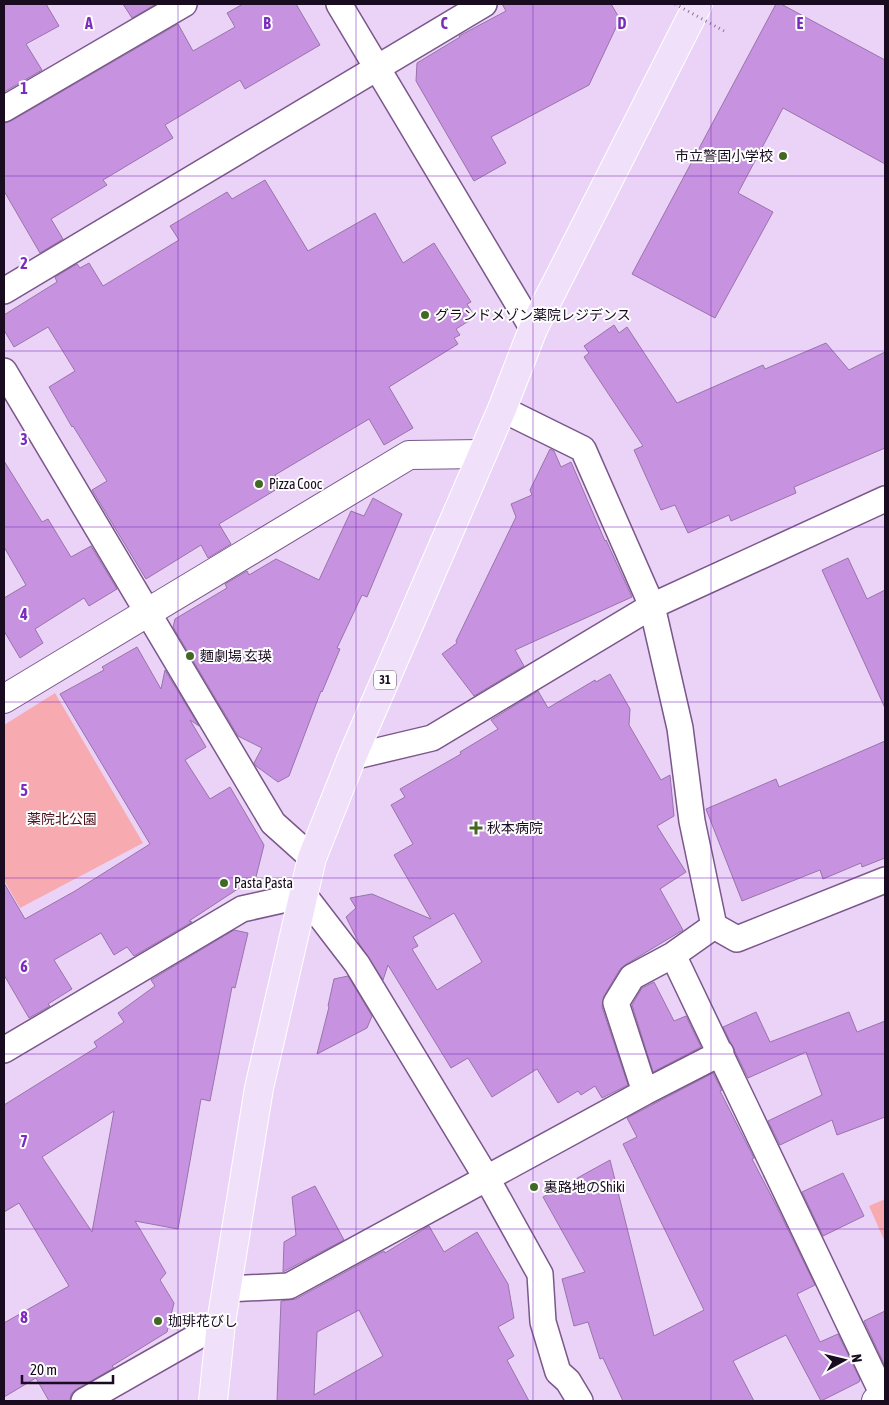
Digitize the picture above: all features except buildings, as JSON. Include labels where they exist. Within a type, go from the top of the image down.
[{"type":"main road","name":"31","points":[[213,1401],[221,1323],[259,1088],[312,858],[352,757],[502,409],[533,329],[698,4]]},
{"type":"street","points":[[4,109],[184,4]]},
{"type":"street","points":[[339,4],[533,329]]},
{"type":"street","points":[[4,291],[484,4]]},
{"type":"street","points":[[4,371],[273,823],[312,858]]},
{"type":"street","points":[[502,409],[583,449],[652,606],[680,728],[692,821],[714,926],[738,939],[885,880]]},
{"type":"street","points":[[4,699],[147,611],[409,455],[482,454]]},
{"type":"street","points":[[352,757],[432,738],[652,606],[885,499]]},
{"type":"street","points":[[4,1050],[242,908],[304,895],[357,964],[486,1177],[540,1274],[543,1322],[558,1372],[568,1381],[580,1401]]},
{"type":"street","points":[[645,1092],[616,1003],[632,977],[673,954],[714,926]]},
{"type":"street","points":[[673,954],[882,1398]]},
{"type":"street","points":[[227,1289],[290,1286],[486,1177],[720,1053]]},
{"type":"street","points":[[84,1401],[221,1323]]},
{"type":"path","points":[[675,4],[724,31]]},
{"type":"green space","name":"薬院北公園","points":[[55,693],[143,843],[20,908],[4,880],[4,725]]},
{"type":"green space","points":[[885,1199],[885,1242],[869,1206]]},
{"type":"place","name":"市立警固小学校","points":[[783,156]]},
{"type":"place","name":"グランドメゾン薬院レジデンス","points":[[425,315]]},
{"type":"place","name":"Pizza Cooc","points":[[259,484]]},
{"type":"place","name":"麵劇場 玄瑛","points":[[190,656]]},
{"type":"place","name":"秋本病院","points":[[476,828]]},
{"type":"place","name":"Pasta Pasta","points":[[224,883]]},
{"type":"place","name":"裏路地のShiki","points":[[534,1187]]},
{"type":"place","name":"珈琲花びし","points":[[158,1321]]}]
